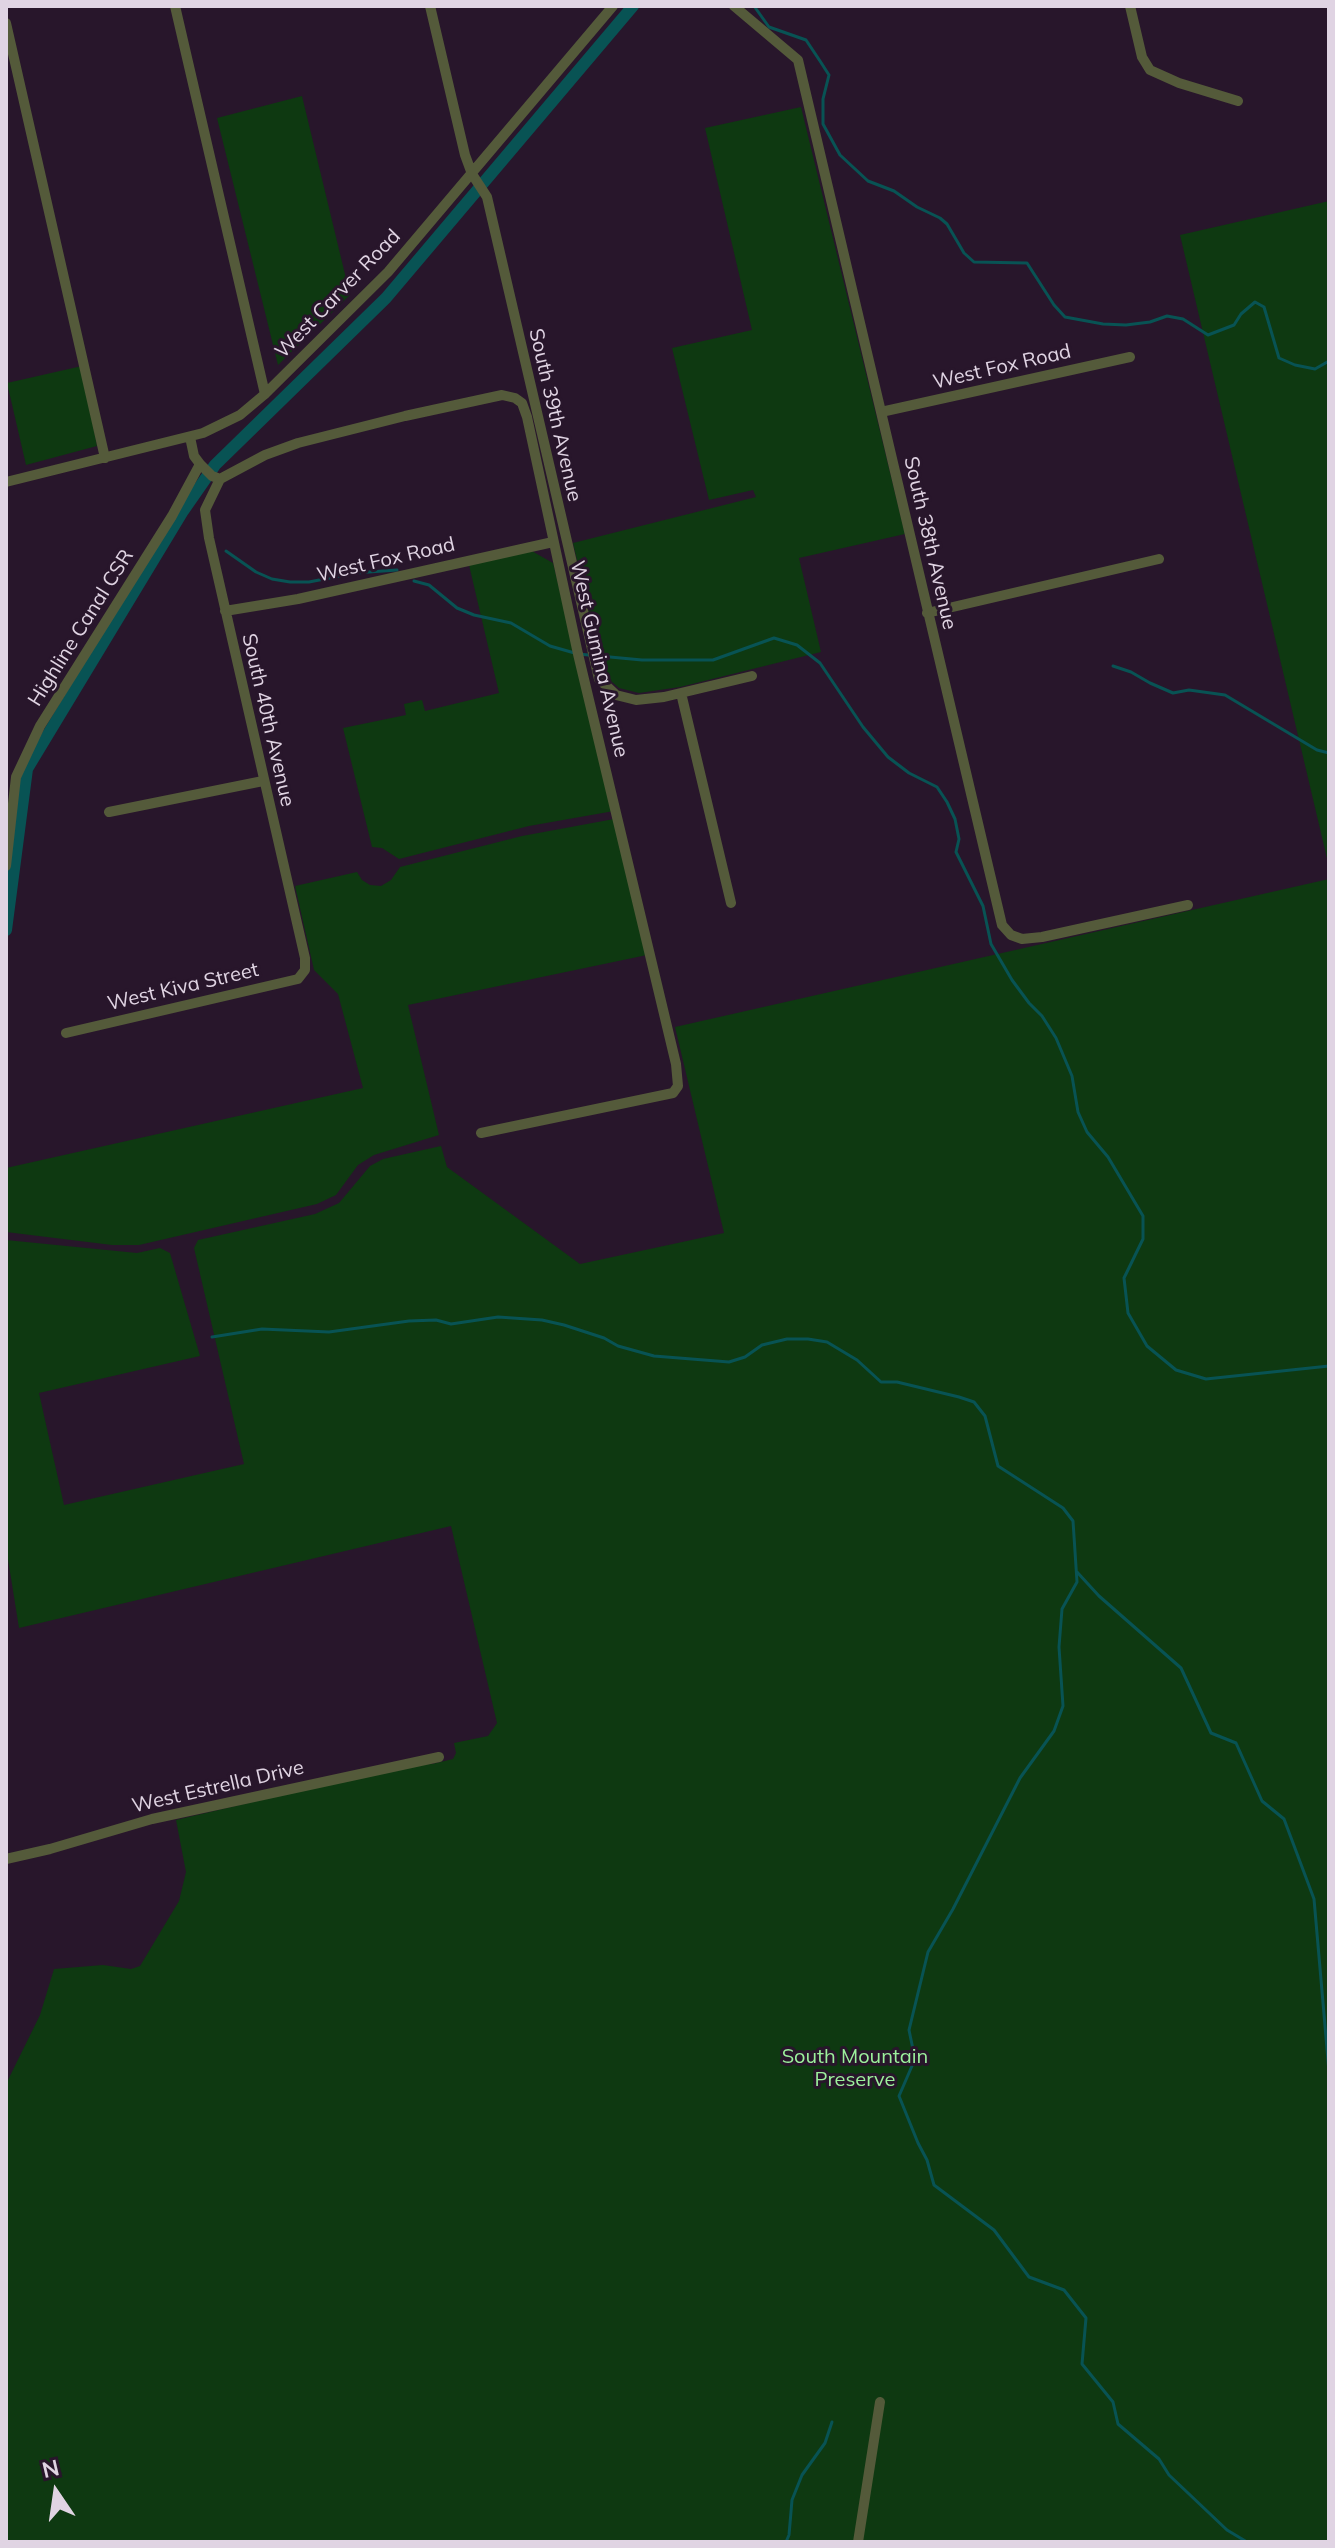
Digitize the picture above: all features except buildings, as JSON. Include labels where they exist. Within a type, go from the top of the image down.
[{"type":"street","points":[[175,6],[265,394]]},
{"type":"street","name":"South 39th Avenue","points":[[430,6],[465,155],[484,192],[599,679],[616,695],[636,700],[752,676]]},
{"type":"street","name":"West Carver Road","points":[[6,482],[190,437],[232,420],[265,394],[388,272],[474,177],[613,6]]},
{"type":"street","name":"South 38th Avenue","points":[[734,6],[798,60],[1002,925],[1011,935],[1022,939],[1042,937],[1188,905]]},
{"type":"street","points":[[1130,6],[1142,57],[1150,70],[1179,83],[1238,101]]},
{"type":"street","points":[[6,23],[105,458]]},
{"type":"street","name":"West Fox Road","points":[[881,412],[1130,357]]},
{"type":"street","name":"West Gumina Avenue","points":[[216,477],[298,443],[437,408],[502,395],[522,403],[678,1086],[673,1093],[481,1133]]},
{"type":"street","points":[[190,437],[194,456],[216,477]]},
{"type":"street","name":"Highline Canal CSR","points":[[6,866],[16,777],[40,726],[172,516],[200,464]]},
{"type":"street","name":"South 40th Avenue","points":[[216,477],[205,510],[225,611],[305,958],[305,970]]},
{"type":"street","name":"West Fox Road","points":[[225,611],[298,599],[553,542]]},
{"type":"street","points":[[927,613],[1159,559]]},
{"type":"street","points":[[681,693],[731,903]]},
{"type":"street","points":[[109,812],[263,781]]},
{"type":"street","name":"West Kiva Street","points":[[66,1033],[298,979],[305,970]]},
{"type":"street","name":"West Estrella Drive","points":[[6,1859],[152,1819],[439,1757]]},
{"type":"street","points":[[858,2542],[880,2402]]},
{"type":"green space","points":[[302,96],[350,295],[278,365],[217,118]]},
{"type":"green space","points":[[801,107],[905,534],[799,558],[821,652],[680,687],[639,693],[619,688],[604,675],[573,543],[756,497],[753,490],[709,500],[672,348],[752,330],[705,128]]},
{"type":"green space","points":[[1329,201],[1329,867],[1180,235]]},
{"type":"green space","points":[[82,366],[97,446],[26,465],[7,383]]},
{"type":"green space","points":[[530,550],[553,563],[614,811],[529,826],[399,859],[382,848],[372,847],[343,728],[406,715],[404,704],[422,700],[425,711],[499,693],[469,565]]},
{"type":"green space","points":[[614,819],[647,955],[408,1005],[439,1135],[374,1155],[358,1165],[336,1195],[317,1204],[139,1245],[112,1245],[6,1232],[6,1168],[363,1088],[338,994],[314,970],[295,886],[357,872],[370,885],[381,886],[391,880],[400,867],[522,836]]},
{"type":"green space","name":"South Mountain Preserve","points":[[1329,879],[1329,2542],[6,2542],[6,2084],[40,2015],[54,1969],[103,1965],[131,1969],[140,1966],[179,1901],[186,1872],[176,1820],[410,1765],[453,1759],[456,1753],[454,1743],[488,1736],[497,1723],[451,1526],[19,1628],[6,1547],[6,1240],[137,1253],[160,1248],[170,1253],[200,1356],[39,1393],[64,1505],[244,1464],[194,1248],[198,1240],[315,1214],[339,1203],[370,1166],[383,1159],[441,1146],[447,1167],[580,1264],[724,1233],[675,1027]]},
{"type":"waterway","points":[[6,930],[27,769],[183,511],[215,465],[386,298],[633,6]]},
{"type":"waterway","points":[[754,6],[769,27],[806,40],[829,75],[823,99],[823,124],[840,155],[868,181],[894,191],[940,218],[964,253],[974,262],[1027,263],[1065,317],[1103,324],[1126,325],[1167,316],[1183,319],[1208,335],[1234,325],[1255,302],[1264,307],[1279,358],[1315,369],[1329,361]]},
{"type":"waterway","points":[[226,551],[256,572],[290,582],[397,570]]},
{"type":"waterway","points":[[414,581],[429,585],[457,608],[511,623],[550,646],[578,654],[642,660],[713,660],[774,638],[797,645],[820,663],[863,727],[888,757],[909,773],[937,787],[947,802],[959,839],[956,852],[983,906],[991,944],[1012,980],[1056,1038],[1072,1076],[1078,1112],[1087,1132],[1108,1157],[1143,1216],[1143,1239],[1124,1278],[1128,1313],[1147,1346],[1176,1370],[1206,1379],[1329,1366]]},
{"type":"waterway","points":[[1113,666],[1173,693],[1189,690],[1225,695],[1317,750],[1329,753]]},
{"type":"waterway","points":[[212,1337],[262,1329],[329,1332],[409,1321],[436,1320],[451,1324],[498,1317],[564,1325],[654,1356],[729,1362],[745,1357],[762,1345],[787,1339],[808,1339],[827,1342],[857,1360],[881,1382],[897,1382],[974,1402],[985,1416],[998,1466],[1063,1508],[1073,1521],[1077,1582],[1062,1609],[1059,1647],[1063,1706],[1054,1731],[1020,1778],[928,1952],[909,2030],[915,2059],[899,2096],[927,2160],[934,2185],[994,2230],[1029,2277],[1064,2290],[1086,2318],[1082,2364],[1113,2402],[1118,2424],[1159,2459],[1169,2475],[1227,2530],[1247,2542]]},
{"type":"waterway","points":[[1077,1572],[1099,1596],[1181,1668],[1211,1733],[1236,1743],[1262,1801],[1284,1819],[1314,1899],[1329,2072]]},
{"type":"waterway","points":[[786,2542],[792,2500],[802,2475],[825,2443],[832,2422]]}]
